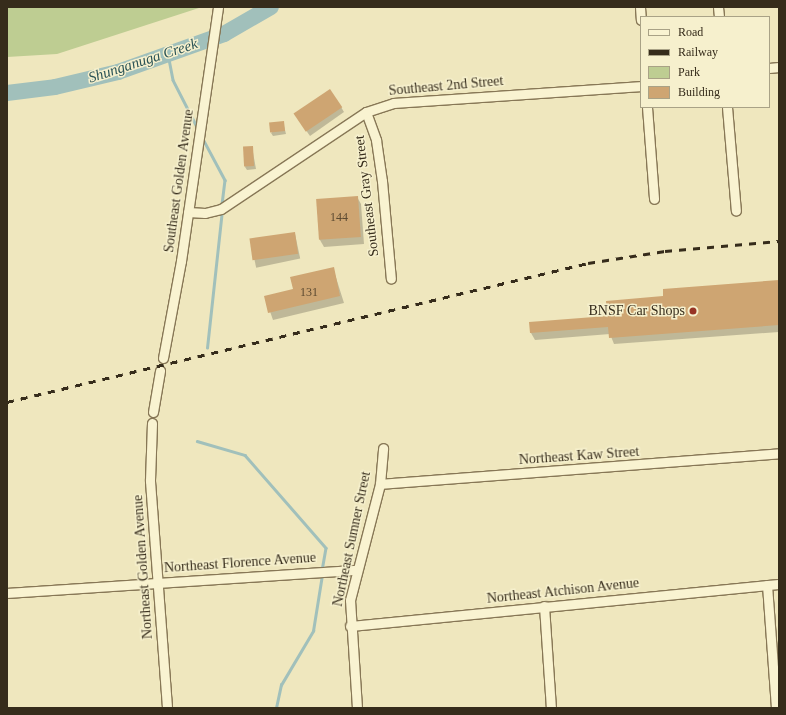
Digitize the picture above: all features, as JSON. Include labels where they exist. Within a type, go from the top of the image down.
[{"type":"street","name":"Southeast Golden Avenue","points":[[163,358],[188,212],[218,7]]},
{"type":"street","name":"Southeast 2nd Street","points":[[188,212],[205,213],[221,209],[366,112],[394,103],[640,86]]},
{"type":"street","points":[[647,108],[654,199]]},
{"type":"street","points":[[727,108],[736,211]]},
{"type":"street","name":"Southeast Gray Street","points":[[366,112],[376,140],[381,174],[391,279]]},
{"type":"street","points":[[153,412],[160,371]]},
{"type":"street","name":"Northeast Golden Avenue","points":[[152,423],[150,481],[167,708]]},
{"type":"street","name":"Northeast Sumner Street","points":[[358,708],[350,626],[350,600],[356,570],[380,484],[383,448]]},
{"type":"street","name":"Northeast Kaw Street","points":[[380,484],[779,453]]},
{"type":"street","name":"Northeast Florence Avenue","points":[[7,593],[356,570]]},
{"type":"street","name":"Northeast Atchison Avenue","points":[[350,626],[779,584]]},
{"type":"street","points":[[767,585],[776,708]]},
{"type":"street","points":[[544,606],[552,708]]},
{"type":"green space","points":[[7,7],[202,7],[57,54],[7,57]]},
{"type":"building","points":[[330,89],[342,107],[306,132],[294,114]]},
{"type":"building","points":[[284,121],[285,131],[270,133],[269,123]]},
{"type":"building","points":[[253,146],[254,166],[244,166],[243,147]]},
{"type":"building","points":[[358,196],[361,237],[319,240],[316,199]]},
{"type":"building","points":[[295,232],[298,254],[253,260],[249,238]]},
{"type":"building","points":[[334,267],[340,296],[268,313],[264,296],[293,289],[290,277]]},
{"type":"building","name":"BNSF Car Shops","points":[[779,280],[779,325],[609,338],[608,327],[530,333],[529,322],[607,316],[606,301],[663,296],[663,289]]},
{"type":"waterway","name":"Shunganuga Creek","points":[[7,93],[55,87],[118,72],[224,34],[271,7]]},
{"type":"waterway","points":[[168,54],[173,80],[197,127]]},
{"type":"waterway","points":[[202,137],[225,180],[222,206]]},
{"type":"waterway","points":[[207,348],[222,211]]},
{"type":"waterway","points":[[197,441],[245,455],[326,548],[322,570]]},
{"type":"waterway","points":[[276,708],[281,685],[313,631],[322,575]]},
{"type":"railway","points":[[7,402],[588,263],[665,251],[779,241]]},
{"type":"place","name":"BNSF Car Shops","points":[[693,311]]}]
